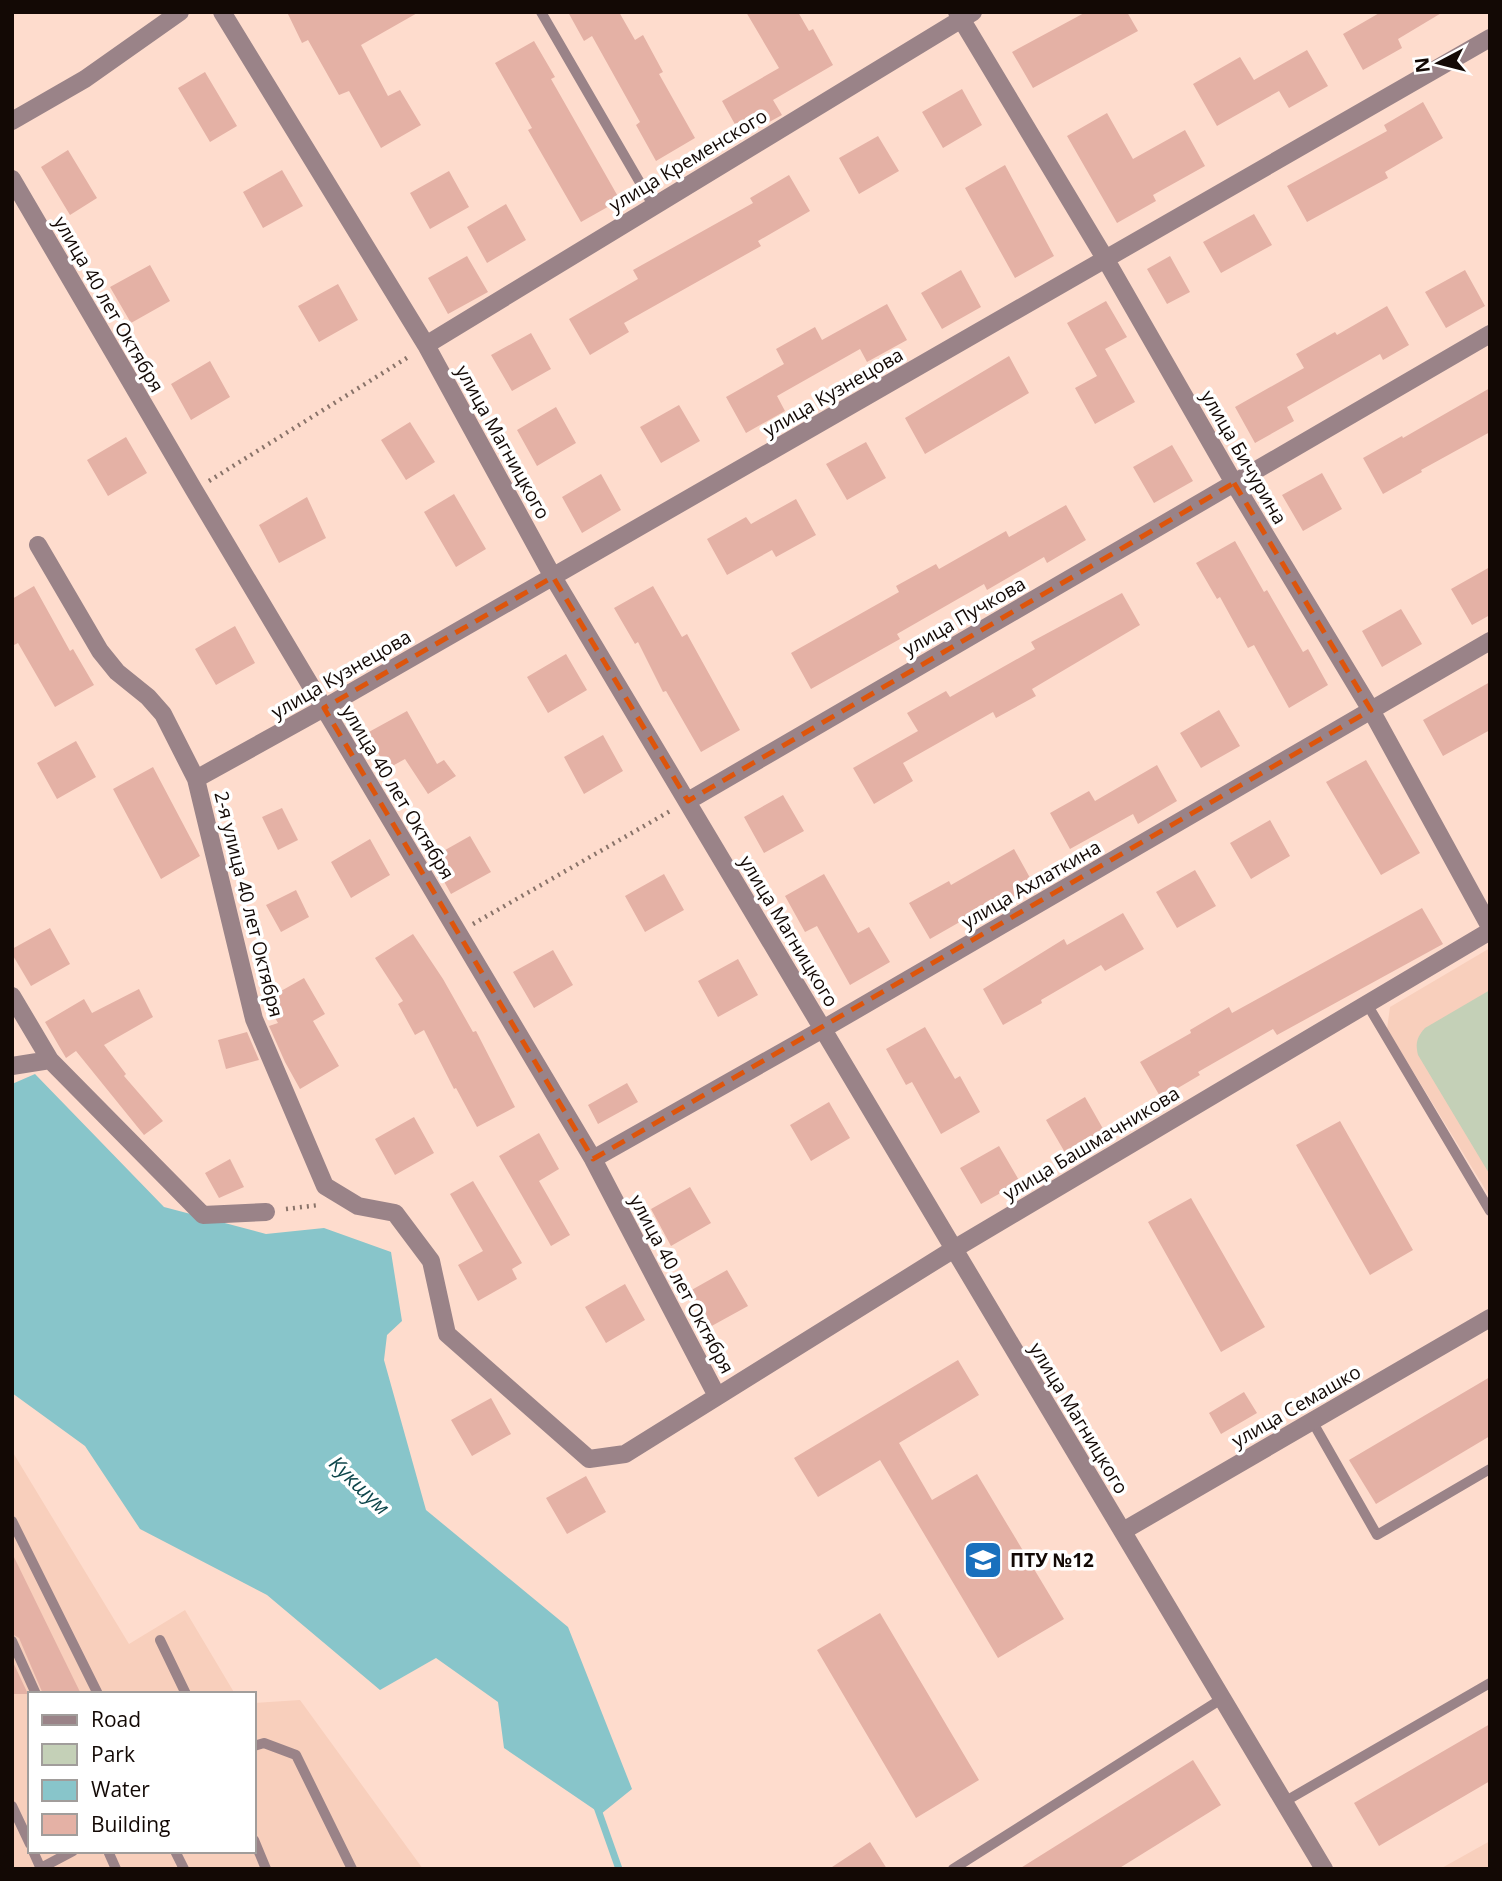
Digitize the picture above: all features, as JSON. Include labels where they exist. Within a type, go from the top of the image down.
[{"type":"street","points":[[12,121],[85,79],[180,12]]},
{"type":"street","name":"улица Магницкого","points":[[222,12],[426,345],[553,577],[1325,1869]]},
{"type":"street","name":"улица Кременского","points":[[426,345],[964,15]]},
{"type":"street","name":"улица Бичурина","points":[[964,15],[1234,483],[1371,710],[1490,929]]},
{"type":"street","name":"улица Кузнецова","points":[[196,779],[553,577],[1490,38]]},
{"type":"street","name":"улица 40 лет Октября","points":[[12,179],[194,491],[593,1159],[717,1396]]},
{"type":"street","name":"улица Пучкова","points":[[688,801],[1490,334]]},
{"type":"street","name":"2-я улица 40 лет Октября","points":[[38,545],[100,651],[117,672],[148,697],[163,714],[196,779],[254,1019],[325,1186],[358,1206],[395,1213],[432,1261],[447,1334],[589,1458],[625,1454],[717,1396]]},
{"type":"street","name":"улица Ахлаткина","points":[[593,1159],[823,1029],[1490,641]]},
{"type":"street","name":"улица Башмачникова","points":[[717,1396],[954,1249],[1490,929]]},
{"type":"street","points":[[12,996],[50,1060],[203,1214],[266,1212]]},
{"type":"street","points":[[12,1066],[50,1060]]},
{"type":"street","name":"улица Семашко","points":[[1123,1531],[1490,1318]]},
{"type":"lane","points":[[541,12],[653,205]]},
{"type":"lane","points":[[1367,1004],[1490,1211]]},
{"type":"lane","points":[[1312,1421],[1377,1535],[1490,1469]]},
{"type":"lane","points":[[12,1521],[97,1692]]},
{"type":"lane","points":[[160,1640],[185,1692]]},
{"type":"lane","points":[[12,1641],[35,1692]]},
{"type":"lane","points":[[1284,1802],[1490,1683]]},
{"type":"lane","points":[[953,1869],[1223,1698]]},
{"type":"lane","points":[[256,1745],[264,1743],[296,1755],[352,1869]]},
{"type":"lane","points":[[12,1806],[28,1840]]},
{"type":"lane","points":[[256,1845],[266,1869]]},
{"type":"lane","points":[[34,1853],[41,1869],[70,1853]]},
{"type":"lane","points":[[109,1853],[116,1869]]},
{"type":"lane","points":[[176,1853],[184,1869]]},
{"type":"path","points":[[194,491],[426,345]]},
{"type":"path","points":[[457,933],[688,801]]},
{"type":"path","points":[[266,1212],[315,1205]]},
{"type":"highlighted area","points":[[1234,483],[1371,710],[593,1159],[324,708],[553,577],[688,801]]},
{"type":"shaded area","points":[[1490,948],[1490,1197],[1387,1029],[1390,1007]]},
{"type":"shaded area","points":[[12,1451],[129,1644],[185,1610],[234,1692],[28,1692],[28,1853],[256,1853],[256,1703],[300,1700],[423,1869],[12,1869]]},
{"type":"shaded area","points":[[1490,1841],[1490,1869],[1440,1869]]},
{"type":"green space","points":[[1490,990],[1490,1175],[1418,1055],[1417,1044],[1418,1037],[1425,1028]]},
{"type":"water","points":[[35,1074],[164,1207],[266,1234],[324,1228],[391,1252],[402,1321],[387,1335],[384,1360],[426,1510],[568,1627],[632,1789],[601,1814],[504,1748],[498,1702],[436,1658],[380,1690],[267,1595],[140,1529],[85,1446],[12,1393],[12,1084]]},
{"type":"building","points":[[287,12],[419,12],[361,45],[388,96],[400,90],[421,125],[381,148],[349,91],[339,95],[308,40],[302,43]]},
{"type":"building","points":[[568,12],[619,12],[635,40],[643,35],[663,72],[659,74],[695,138],[656,161],[636,125],[640,122],[592,36],[584,41]]},
{"type":"building","points":[[746,12],[798,12],[809,31],[813,29],[833,65],[773,100],[782,115],[742,137],[722,101],[779,68]]},
{"type":"building","points":[[1086,12],[1127,12],[1138,31],[1033,88],[1012,52]]},
{"type":"building","points":[[1381,12],[1443,12],[1398,39],[1402,48],[1363,70],[1343,34]]},
{"type":"building","points":[[534,41],[555,77],[551,79],[620,200],[581,222],[528,130],[532,128],[495,63]]},
{"type":"building","points":[[1307,50],[1328,86],[1289,108],[1279,91],[1217,126],[1193,84],[1240,57],[1254,80]]},
{"type":"building","points":[[205,72],[237,126],[210,142],[178,88]]},
{"type":"building","points":[[962,89],[982,125],[943,148],[922,112]]},
{"type":"building","points":[[1423,102],[1443,138],[1385,172],[1388,178],[1307,222],[1287,186],[1387,131],[1384,125]]},
{"type":"building","points":[[1107,113],[1133,159],[1185,130],[1205,166],[1153,195],[1156,201],[1117,223],[1067,136]]},
{"type":"building","points":[[878,136],[899,171],[859,194],[839,158]]},
{"type":"building","points":[[68,150],[97,198],[70,215],[41,167]]},
{"type":"building","points":[[1005,165],[1054,256],[1015,278],[965,188]]},
{"type":"building","points":[[282,170],[303,206],[263,228],[243,192]]},
{"type":"building","points":[[449,171],[469,207],[430,229],[410,193]]},
{"type":"building","points":[[789,175],[810,211],[758,241],[761,246],[624,323],[629,332],[590,355],[569,319],[638,279],[633,270],[753,203],[750,198]]},
{"type":"building","points":[[506,204],[526,240],[487,263],[467,227]]},
{"type":"building","points":[[1254,214],[1272,245],[1221,273],[1203,242]]},
{"type":"building","points":[[467,256],[488,292],[448,314],[428,278]]},
{"type":"building","points":[[1170,256],[1190,292],[1167,304],[1147,269]]},
{"type":"building","points":[[150,265],[170,301],[131,323],[110,287]]},
{"type":"building","points":[[961,270],[981,307],[942,329],[921,293]]},
{"type":"building","points":[[1465,270],[1485,306],[1446,328],[1425,292]]},
{"type":"building","points":[[338,284],[358,320],[319,342],[298,306]]},
{"type":"building","points":[[1106,301],[1127,337],[1105,349],[1135,402],[1095,424],[1075,388],[1097,376],[1067,323]]},
{"type":"building","points":[[887,304],[907,340],[867,362],[860,349],[777,396],[785,411],[746,433],[726,397],[784,364],[776,349],[815,327],[822,340]]},
{"type":"building","points":[[1387,306],[1409,345],[1383,360],[1380,354],[1287,407],[1294,421],[1255,443],[1235,407],[1304,368],[1296,354],[1335,332],[1337,335]]},
{"type":"building","points":[[531,333],[551,369],[512,391],[491,355]]},
{"type":"building","points":[[1009,356],[1029,393],[925,454],[905,418]]},
{"type":"building","points":[[210,361],[230,397],[191,420],[171,384]]},
{"type":"building","points":[[1490,388],[1490,432],[1383,494],[1363,458]]},
{"type":"building","points":[[679,405],[700,441],[661,463],[640,427]]},
{"type":"building","points":[[556,407],[576,443],[537,466],[517,430]]},
{"type":"building","points":[[410,422],[435,462],[406,480],[381,440]]},
{"type":"building","points":[[126,437],[147,473],[108,496],[87,460]]},
{"type":"building","points":[[866,442],[886,478],[847,500],[826,464]]},
{"type":"building","points":[[1172,445],[1193,481],[1154,503],[1133,467]]},
{"type":"building","points":[[1322,473],[1342,509],[1303,531],[1282,495]]},
{"type":"building","points":[[601,474],[621,510],[582,533],[562,497]]},
{"type":"building","points":[[454,494],[486,549],[456,567],[424,512]]},
{"type":"building","points":[[307,497],[326,538],[279,563],[259,525]]},
{"type":"building","points":[[796,499],[816,535],[776,557],[772,550],[727,575],[707,539],[746,517],[751,524]]},
{"type":"building","points":[[1066,505],[1086,540],[1047,563],[1044,557],[987,590],[984,584],[897,634],[900,639],[811,689],[791,653],[899,592],[896,586],[936,564],[939,569],[1006,531],[1009,537]]},
{"type":"building","points":[[1235,541],[1264,592],[1267,590],[1303,652],[1308,649],[1328,685],[1289,708],[1254,645],[1248,648],[1220,597],[1217,599],[1196,563]]},
{"type":"building","points":[[1490,567],[1490,615],[1472,625],[1451,589]]},
{"type":"building","points":[[34,586],[70,651],[73,649],[94,685],[55,707],[18,643],[12,646],[12,599]]},
{"type":"building","points":[[653,586],[682,637],[687,634],[740,730],[701,752],[666,691],[663,692],[638,642],[635,644],[614,608]]},
{"type":"building","points":[[1122,593],[1140,625],[1032,689],[1036,696],[996,718],[993,712],[903,763],[913,781],[874,804],[853,768],[918,731],[907,713],[946,691],[950,697],[1035,649],[1031,642]]},
{"type":"building","points":[[1401,609],[1422,644],[1382,667],[1362,631]]},
{"type":"building","points":[[235,626],[255,663],[216,685],[195,649]]},
{"type":"building","points":[[566,654],[587,690],[548,713],[527,677]]},
{"type":"building","points":[[1490,682],[1490,730],[1443,756],[1423,720]]},
{"type":"building","points":[[1219,710],[1240,746],[1201,768],[1180,733]]},
{"type":"building","points":[[407,711],[437,764],[444,760],[456,776],[428,794],[405,759],[387,769],[367,733]]},
{"type":"building","points":[[603,735],[623,771],[584,794],[564,757]]},
{"type":"building","points":[[76,741],[96,777],[57,799],[37,763]]},
{"type":"building","points":[[1366,760],[1420,853],[1381,875],[1326,782]]},
{"type":"building","points":[[1157,765],[1177,801],[1138,824],[1133,814],[1070,849],[1050,813],[1089,791],[1095,801]]},
{"type":"building","points":[[153,767],[200,856],[161,879],[113,789]]},
{"type":"building","points":[[783,795],[804,831],[764,853],[744,817]]},
{"type":"building","points":[[282,808],[298,840],[278,850],[262,817]]},
{"type":"building","points":[[1270,820],[1290,856],[1251,879],[1230,843]]},
{"type":"building","points":[[470,836],[491,872],[451,894],[431,858]]},
{"type":"building","points":[[370,839],[390,875],[351,898],[331,862]]},
{"type":"building","points":[[1014,849],[1034,885],[995,907],[993,903],[930,939],[909,903],[949,881],[951,885]]},
{"type":"building","points":[[1195,870],[1216,906],[1177,928],[1156,892]]},
{"type":"building","points":[[664,874],[684,910],[645,932],[625,896]]},
{"type":"building","points":[[824,874],[858,933],[869,927],[890,962],[850,985],[817,926],[805,932],[785,896]]},
{"type":"building","points":[[296,890],[309,917],[281,932],[266,905]]},
{"type":"building","points":[[1422,908],[1443,944],[1277,1035],[1273,1029],[1198,1072],[1200,1075],[1161,1098],[1140,1062],[1191,1033],[1190,1030],[1229,1007],[1232,1013]]},
{"type":"building","points":[[1123,913],[1144,949],[1105,971],[1101,965],[1003,1025],[983,989],[1064,939],[1067,945]]},
{"type":"building","points":[[50,928],[70,964],[31,986],[12,954],[12,949]]},
{"type":"building","points":[[413,934],[473,1032],[476,1031],[515,1107],[477,1127],[424,1030],[415,1035],[398,1004],[403,1001],[375,958]]},
{"type":"building","points":[[553,950],[573,985],[534,1008],[513,972]]},
{"type":"building","points":[[738,959],[758,995],[718,1017],[698,981]]},
{"type":"building","points":[[304,978],[325,1014],[313,1021],[339,1066],[300,1089],[269,1026],[278,1023],[265,1000]]},
{"type":"building","points":[[139,989],[153,1017],[104,1045],[126,1074],[124,1076],[163,1121],[144,1135],[76,1051],[66,1058],[45,1022],[84,999],[92,1013]]},
{"type":"building","points":[[925,1027],[955,1079],[960,1076],[980,1112],[941,1134],[912,1082],[906,1085],[886,1049]]},
{"type":"building","points":[[247,1032],[259,1060],[226,1069],[218,1040]]},
{"type":"building","points":[[627,1083],[638,1102],[598,1124],[588,1105]]},
{"type":"building","points":[[1085,1097],[1106,1134],[1067,1156],[1046,1120]]},
{"type":"building","points":[[829,1102],[850,1138],[811,1161],[790,1125]]},
{"type":"building","points":[[414,1117],[434,1153],[395,1175],[375,1139]]},
{"type":"building","points":[[1340,1121],[1413,1250],[1370,1275],[1296,1145]]},
{"type":"building","points":[[539,1133],[559,1169],[539,1181],[570,1235],[551,1246],[499,1156]]},
{"type":"building","points":[[999,1146],[1020,1182],[981,1204],[960,1168]]},
{"type":"building","points":[[230,1159],[244,1187],[219,1198],[205,1173]]},
{"type":"building","points":[[473,1181],[522,1263],[512,1269],[517,1279],[478,1301],[458,1265],[483,1251],[450,1194]]},
{"type":"building","points":[[690,1187],[711,1223],[671,1246],[651,1209]]},
{"type":"building","points":[[1191,1198],[1265,1327],[1221,1352],[1148,1222]]},
{"type":"building","points":[[727,1270],[748,1306],[708,1328],[688,1292]]},
{"type":"building","points":[[625,1284],[645,1320],[606,1343],[585,1307]]},
{"type":"building","name":"ПТУ №12","points":[[958,1360],[979,1395],[899,1443],[932,1500],[977,1474],[1064,1619],[998,1658],[880,1460],[818,1497],[794,1458]]},
{"type":"building","points":[[1490,1377],[1490,1436],[1376,1504],[1349,1460]]},
{"type":"building","points":[[1244,1392],[1257,1413],[1221,1434],[1209,1413]]},
{"type":"building","points":[[491,1398],[511,1434],[472,1456],[451,1420]]},
{"type":"building","points":[[586,1476],[606,1512],[567,1534],[546,1498]]},
{"type":"building","points":[[12,1553],[80,1692],[42,1692],[19,1638],[12,1634]]},
{"type":"building","points":[[880,1613],[979,1780],[916,1818],[817,1650]]},
{"type":"building","points":[[12,1660],[28,1694],[12,1694]]},
{"type":"building","points":[[1490,1724],[1490,1781],[1379,1846],[1354,1803]]},
{"type":"building","points":[[1193,1760],[1221,1805],[1118,1869],[1019,1869]]},
{"type":"building","points":[[870,1842],[887,1869],[829,1869]]},
{"type":"waterway","name":"Кукшум","points":[[597,1807],[619,1869]]},
{"type":"place","name":"ПТУ №12","points":[[983,1560]]}]
